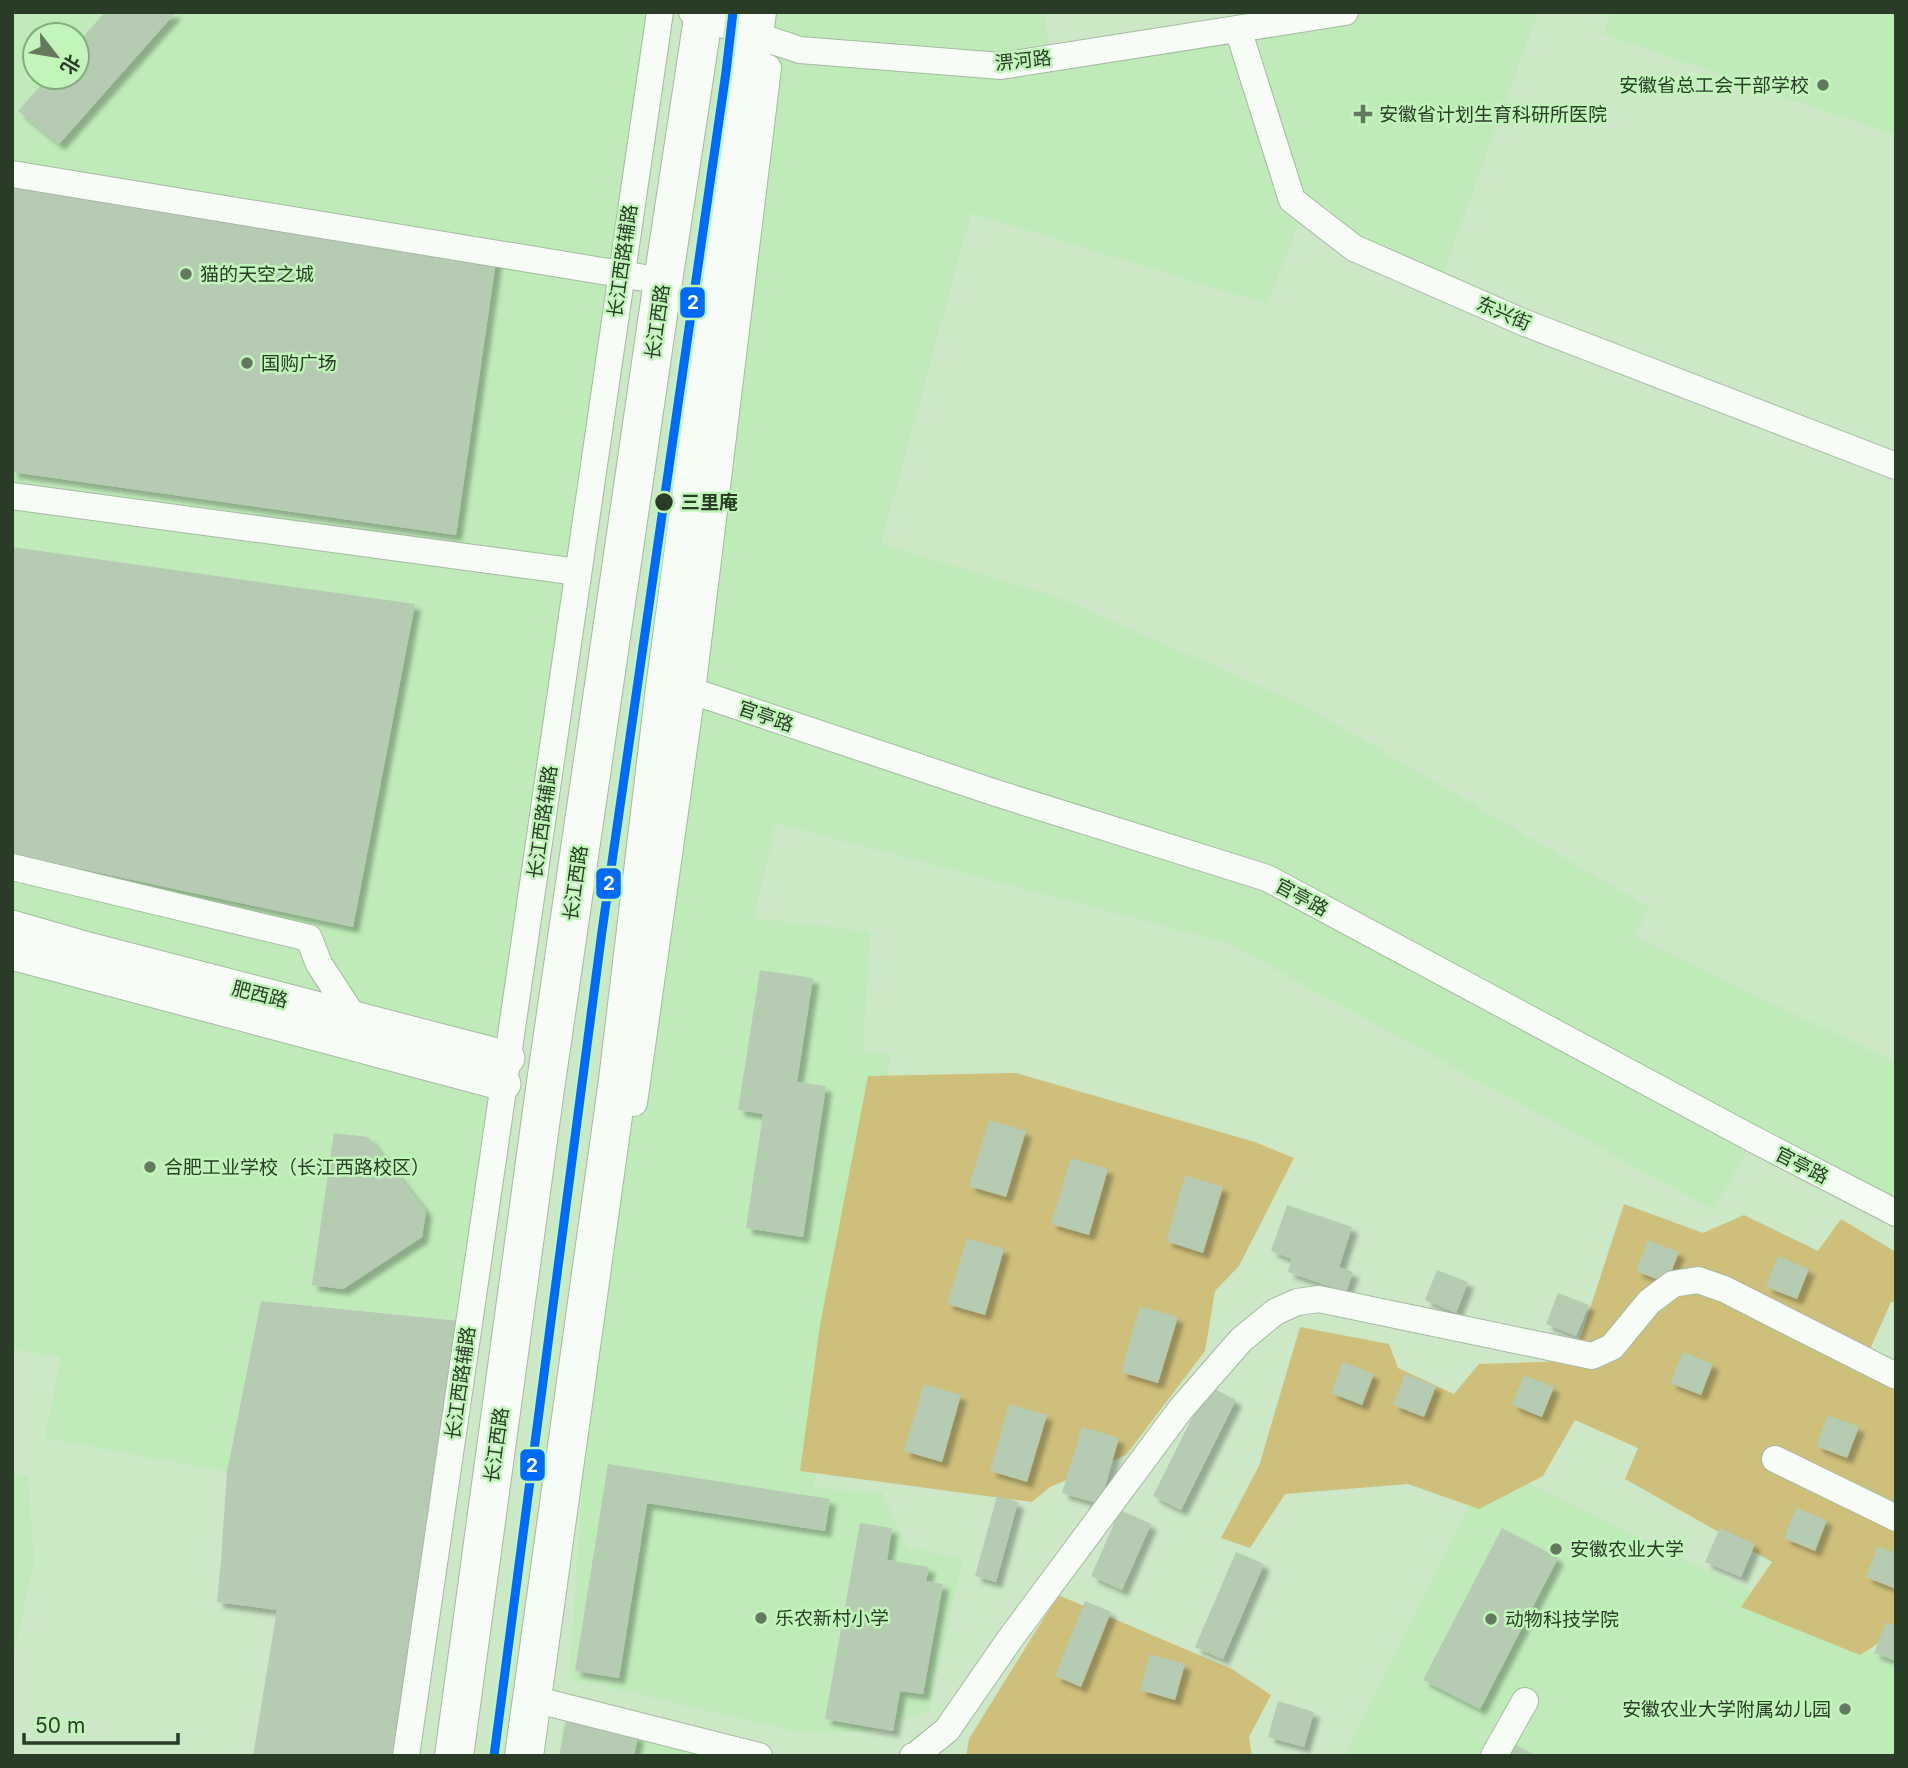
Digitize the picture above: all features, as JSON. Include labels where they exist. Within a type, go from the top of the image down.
[{"type":"highway","name":"长江西路","points":[[454,1756],[545,1089],[700,14]]},
{"type":"highway","points":[[524,1756],[618,1080],[678,690],[765,25]]},
{"type":"main road","name":"肥西路","points":[[12,927],[88,950],[355,1018],[506,1071]]},
{"type":"main road","name":"肥西路","points":[[12,953],[506,1071]]},
{"type":"street","name":"长江西路辅路","points":[[406,1756],[660,12]]},
{"type":"street","name":"淠河路","points":[[700,14],[765,25],[800,50],[1001,66],[1345,12]]},
{"type":"street","name":"东兴街","points":[[1238,29],[1292,200],[1354,248],[1525,323],[1896,466]]},
{"type":"street","points":[[12,174],[663,281]]},
{"type":"street","points":[[12,496],[578,572]]},
{"type":"street","points":[[541,1756],[678,690]]},
{"type":"street","name":"官亭路","points":[[678,690],[1267,878],[1741,1133],[1896,1213]]},
{"type":"street","points":[[12,867],[309,938],[319,964],[355,1018]]},
{"type":"street","points":[[913,1756],[947,1730],[1010,1639],[1180,1410],[1241,1340],[1275,1312],[1297,1302],[1319,1299],[1592,1356],[1612,1347],[1649,1302],[1673,1284],[1698,1280],[1724,1289],[1896,1376]]},
{"type":"street","points":[[1776,1459],[1896,1518]]},
{"type":"street","points":[[1494,1756],[1525,1700]]},
{"type":"street","points":[[549,1703],[759,1756]]},
{"type":"shaded area","points":[[12,12],[660,12],[508,1058],[12,927]]},
{"type":"shaded area","points":[[775,12],[1044,12],[1050,58],[1345,12],[1538,12],[1439,285],[1304,210],[1267,304],[971,213],[881,544],[1060,598],[1307,707],[1650,908],[1634,936],[1896,1063],[1896,1213],[1753,1139],[1714,1210],[1228,943],[776,823],[753,918],[870,932],[863,1050],[891,1055],[844,1296],[814,1488],[882,1492],[908,1548],[963,1558],[929,1711],[863,1732],[802,1733],[569,1678],[585,1449],[682,803],[706,697],[753,285]]},
{"type":"shaded area","name":"安徽省总工会干部学校","points":[[1609,12],[1896,12],[1896,136],[1604,34]]},
{"type":"shaded area","name":"合肥工业学校（长江西路校区）","points":[[12,953],[504,1084],[469,1322],[261,1301],[227,1472],[45,1438],[61,1357],[12,1349]]},
{"type":"shaded area","points":[[1016,1073],[1255,1142],[1294,1158],[1239,1266],[1215,1291],[1205,1351],[1126,1455],[1050,1487],[1032,1502],[800,1471],[820,1325],[868,1076]]},
{"type":"shaded area","points":[[1624,1204],[1703,1233],[1744,1215],[1818,1251],[1841,1219],[1896,1252],[1896,1302],[1891,1302],[1860,1372],[1882,1381],[1896,1380],[1896,1632],[1860,1655],[1741,1607],[1772,1562],[1625,1479],[1638,1448],[1575,1420],[1543,1476],[1479,1509],[1408,1484],[1285,1494],[1250,1548],[1221,1538],[1259,1466],[1300,1327],[1389,1344],[1398,1368],[1454,1394],[1479,1364],[1573,1361]]},
{"type":"shaded area","name":"安徽农业大学","points":[[1489,1464],[1896,1662],[1896,1756],[1345,1756]]},
{"type":"shaded area","points":[[12,1473],[28,1476],[34,1562],[12,1661]]},
{"type":"shaded area","points":[[1058,1595],[1232,1669],[1271,1695],[1249,1737],[1252,1756],[966,1756],[969,1739]]},
{"type":"shaded area","points":[[564,1714],[718,1756],[559,1756]]},
{"type":"building","points":[[105,12],[176,12],[59,144],[18,111],[36,91],[91,91],[91,28]]},
{"type":"building","name":"国购广场","points":[[12,186],[497,254],[456,535],[12,472]]},
{"type":"building","points":[[12,547],[415,604],[353,927],[12,854]]},
{"type":"building","points":[[760,970],[813,978],[797,1082],[826,1086],[803,1237],[746,1228],[763,1114],[738,1110]]},
{"type":"building","points":[[989,1120],[1026,1131],[1006,1197],[969,1186]]},
{"type":"building","points":[[334,1133],[368,1137],[426,1211],[422,1237],[343,1289],[312,1285]]},
{"type":"building","points":[[1071,1158],[1108,1169],[1089,1235],[1051,1224]]},
{"type":"building","points":[[1185,1175],[1223,1187],[1203,1253],[1166,1241]]},
{"type":"building","points":[[1287,1205],[1352,1227],[1339,1267],[1353,1272],[1346,1292],[1288,1272],[1292,1259],[1271,1251]]},
{"type":"building","points":[[967,1238],[1004,1249],[985,1315],[947,1304]]},
{"type":"building","points":[[1648,1240],[1679,1252],[1667,1283],[1636,1271]]},
{"type":"building","points":[[1778,1256],[1809,1269],[1797,1299],[1766,1287]]},
{"type":"building","points":[[1437,1270],[1468,1282],[1456,1313],[1425,1300]]},
{"type":"building","points":[[1558,1293],[1589,1305],[1576,1336],[1546,1324]]},
{"type":"building","points":[[261,1301],[469,1322],[408,1756],[253,1756],[277,1610],[217,1602],[227,1472]]},
{"type":"building","points":[[1140,1306],[1178,1317],[1158,1383],[1121,1372]]},
{"type":"building","points":[[1683,1352],[1713,1364],[1701,1395],[1670,1383]]},
{"type":"building","points":[[1343,1362],[1374,1374],[1362,1405],[1331,1393]]},
{"type":"building","points":[[1405,1374],[1436,1386],[1424,1417],[1393,1405]]},
{"type":"building","points":[[1524,1375],[1554,1387],[1542,1417],[1512,1405]]},
{"type":"building","points":[[924,1384],[961,1395],[942,1462],[904,1451]]},
{"type":"building","points":[[1208,1386],[1236,1400],[1181,1510],[1153,1496]]},
{"type":"building","points":[[1009,1404],[1047,1415],[1027,1482],[990,1471]]},
{"type":"building","points":[[1828,1415],[1859,1427],[1847,1458],[1816,1446]]},
{"type":"building","points":[[1082,1427],[1119,1438],[1100,1504],[1062,1493]]},
{"type":"building","points":[[608,1464],[830,1499],[825,1531],[647,1503],[619,1678],[575,1671]]},
{"type":"building","points":[[997,1496],[1018,1502],[996,1582],[975,1576]]},
{"type":"building","points":[[1796,1508],[1827,1520],[1815,1551],[1784,1538]]},
{"type":"building","points":[[1120,1510],[1151,1524],[1122,1590],[1091,1576]]},
{"type":"building","points":[[860,1523],[892,1528],[887,1560],[929,1567],[926,1581],[943,1584],[923,1694],[900,1691],[893,1731],[825,1719]]},
{"type":"building","name":"动物科技学院","points":[[1502,1528],[1558,1558],[1480,1709],[1423,1680]]},
{"type":"building","points":[[1720,1528],[1755,1544],[1741,1577],[1705,1562]]},
{"type":"building","points":[[1878,1546],[1896,1553],[1896,1589],[1866,1577]]},
{"type":"building","points":[[1236,1552],[1264,1564],[1223,1659],[1195,1647]]},
{"type":"building","points":[[1085,1601],[1111,1612],[1081,1687],[1055,1676]]},
{"type":"building","points":[[1886,1622],[1896,1626],[1896,1661],[1874,1653]]},
{"type":"building","points":[[1150,1654],[1185,1664],[1175,1700],[1140,1690]]},
{"type":"building","points":[[1278,1701],[1314,1712],[1304,1747],[1268,1737]]},
{"type":"building","points":[[566,1720],[638,1735],[634,1756],[559,1756]]},
{"type":"building","points":[[1509,1741],[1536,1756],[1501,1756]]},
{"type":"transit line","name":"2","points":[[494,1756],[602,931],[733,12]]},
{"type":"place","name":"安徽省总工会干部学校","points":[[1823,85]]},
{"type":"place","name":"安徽省计划生育科研所医院","points":[[1363,114]]},
{"type":"place","name":"猫的天空之城","points":[[186,274]]},
{"type":"place","name":"国购广场","points":[[247,363]]},
{"type":"place","name":"三里庵","points":[[664,502]]},
{"type":"place","name":"合肥工业学校（长江西路校区）","points":[[150,1167]]},
{"type":"place","name":"安徽农业大学","points":[[1556,1549]]},
{"type":"place","name":"乐农新村小学","points":[[761,1618]]},
{"type":"place","name":"动物科技学院","points":[[1491,1619]]},
{"type":"place","name":"安徽农业大学附属幼儿园","points":[[1845,1709]]}]
